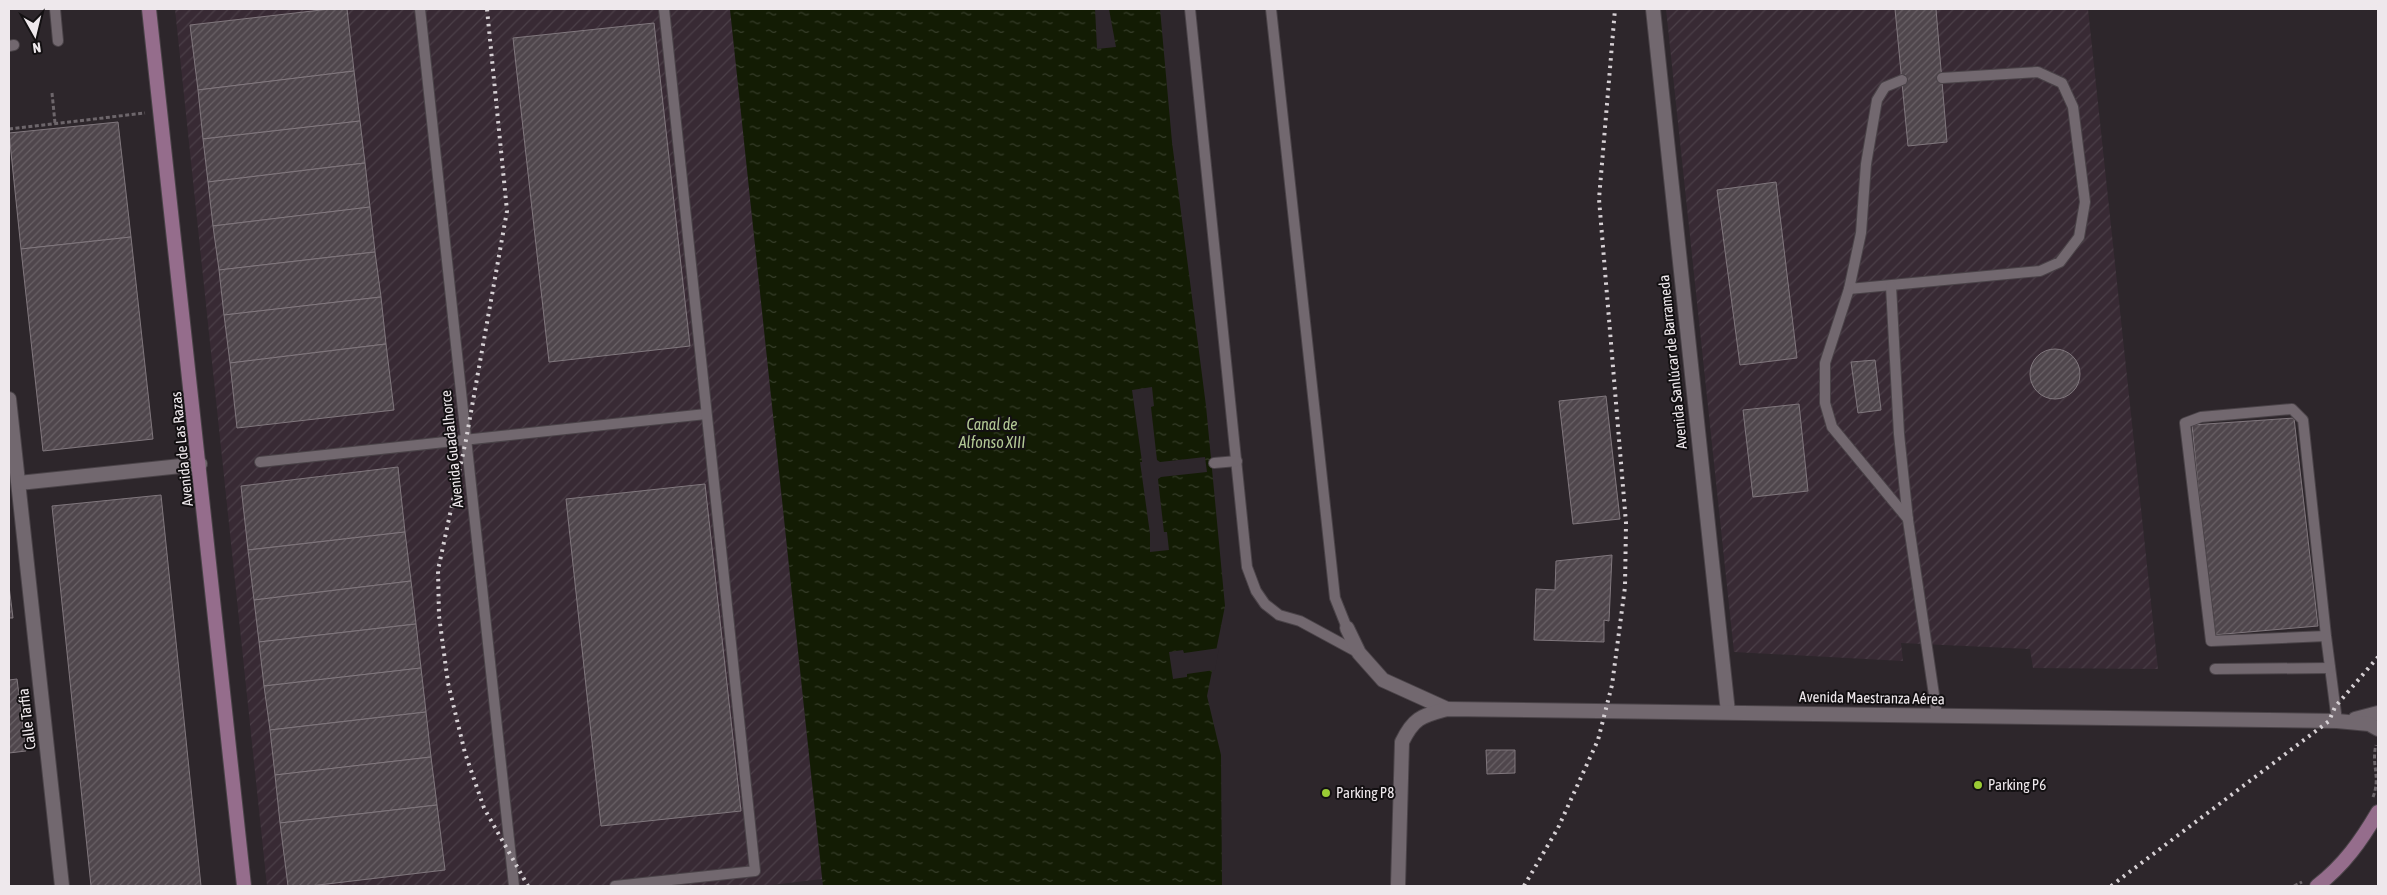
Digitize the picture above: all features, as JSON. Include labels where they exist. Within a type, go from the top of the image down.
[{"type":"main road","name":"Avenida de Las Razas","points":[[149,9],[162,111],[244,886]]},
{"type":"main road","points":[[2317,886],[2336,872],[2359,845],[2374,808]]},
{"type":"street","name":"Avenida Sanlúcar de Barrameda","points":[[1653,9],[1728,712]]},
{"type":"street","name":"Calle Tarfia","points":[[9,399],[62,886]]},
{"type":"street","points":[[19,483],[200,464]]},
{"type":"street","points":[[1347,628],[1359,653],[1383,680],[1447,709]]},
{"type":"street","name":"Avenida Maestranza Aérea","points":[[1398,886],[1402,742],[1410,725],[1422,715],[1447,709],[2337,722]]},
{"type":"street","points":[[2337,722],[2378,713]]},
{"type":"street","points":[[2337,722],[2369,724],[2378,729]]},
{"type":"lane","points":[[55,9],[58,41]]},
{"type":"lane","name":"Avenida Guadalhorce","points":[[420,9],[514,886]]},
{"type":"lane","points":[[615,886],[755,871],[664,9]]},
{"type":"lane","points":[[1190,9],[1248,567],[1256,591],[1265,604],[1279,614],[1300,621],[1359,653]]},
{"type":"lane","points":[[1271,9],[1335,598],[1347,628]]},
{"type":"lane","points":[[1849,289],[2040,271],[2060,262],[2079,237],[2085,202],[2073,107],[2062,83],[2038,72],[1942,78]]},
{"type":"lane","points":[[1902,80],[1885,87],[1877,100],[1866,164],[1861,233],[1849,289],[1825,362],[1825,402],[1832,427],[1908,520]]},
{"type":"lane","points":[[1891,286],[1899,434],[1908,520],[1937,715]]},
{"type":"lane","points":[[2326,636],[2211,641],[2185,423],[2201,416],[2292,409],[2303,420],[2337,722]]},
{"type":"lane","points":[[260,462],[706,414]]},
{"type":"lane","points":[[1214,463],[1237,460]]},
{"type":"lane","points":[[2215,669],[2330,668]]},
{"type":"path","points":[[52,93],[55,123]]},
{"type":"path","points":[[9,129],[162,111]]},
{"type":"path","points":[[81,121],[82,126]]},
{"type":"path","points":[[2374,808],[2378,785],[2374,761],[2378,740]]},
{"type":"shaded area","points":[[175,9],[730,9],[822,879],[763,886],[267,886]]},
{"type":"shaded area","points":[[1666,9],[2088,9],[2158,669],[2033,668],[2030,649],[1901,643],[1903,661],[1734,652]]},
{"type":"water","name":"Canal de Alfonso XIII","points":[[730,9],[1160,9],[1172,142],[1206,406],[1225,606],[1207,696],[1221,755],[1222,886],[823,886]]},
{"type":"pier","points":[[1095,9],[1109,9],[1116,47],[1097,49]]},
{"type":"pier","points":[[1152,387],[1154,406],[1151,407],[1157,460],[1160,462],[1205,457],[1207,472],[1161,477],[1158,479],[1164,532],[1167,532],[1169,550],[1150,552],[1150,534],[1140,462],[1142,462],[1132,390]]},
{"type":"pier","points":[[1219,648],[1215,670],[1187,674],[1187,677],[1173,679],[1169,652],[1183,650],[1184,653]]},
{"type":"building","points":[[330,9],[347,9],[354,71],[198,90],[190,25]]},
{"type":"building","points":[[1895,9],[1936,9],[1947,142],[1908,146]]},
{"type":"building","points":[[654,23],[690,346],[549,362],[513,38]]},
{"type":"building","points":[[354,71],[360,121],[203,139],[198,90]]},
{"type":"building","points":[[360,121],[365,163],[208,182],[203,139]]},
{"type":"building","points":[[118,122],[131,237],[21,249],[9,133]]},
{"type":"building","points":[[365,163],[370,207],[213,226],[208,182]]},
{"type":"building","points":[[1776,182],[1797,358],[1740,365],[1717,190]]},
{"type":"building","points":[[370,207],[375,252],[219,270],[213,226]]},
{"type":"building","points":[[131,237],[153,439],[43,451],[21,249]]},
{"type":"building","points":[[375,252],[381,297],[224,315],[219,270]]},
{"type":"building","points":[[381,297],[386,344],[230,363],[224,315]]},
{"type":"building","points":[[386,344],[394,410],[237,428],[230,363]]},
{"type":"building","points":[[2055,349],[2073,356],[2080,374],[2073,392],[2055,399],[2037,392],[2030,374],[2037,356]]},
{"type":"building","points":[[1875,360],[1881,410],[1858,413],[1851,362]]},
{"type":"building","points":[[1606,396],[1620,519],[1573,524],[1559,401]]},
{"type":"building","points":[[1799,404],[1808,491],[1753,497],[1743,410]]},
{"type":"building","points":[[2294,418],[2318,626],[2213,635],[2192,425]]},
{"type":"building","points":[[398,467],[405,532],[248,550],[241,486]]},
{"type":"building","points":[[705,484],[741,811],[601,826],[566,499]]},
{"type":"building","points":[[161,495],[201,886],[91,886],[52,506]]},
{"type":"building","points":[[405,532],[411,581],[254,600],[248,550]]},
{"type":"building","points":[[1612,555],[1609,621],[1604,620],[1604,642],[1534,640],[1536,589],[1555,590],[1556,561]]},
{"type":"building","points":[[411,581],[416,624],[259,642],[254,600]]},
{"type":"building","points":[[9,586],[13,618],[9,618]]},
{"type":"building","points":[[416,624],[421,668],[264,686],[259,642]]},
{"type":"building","points":[[421,668],[426,712],[270,730],[264,686]]},
{"type":"building","points":[[17,679],[26,751],[9,753],[9,680]]},
{"type":"building","points":[[426,712],[431,757],[275,775],[270,730]]},
{"type":"building","points":[[1486,750],[1515,750],[1515,773],[1487,774]]},
{"type":"building","points":[[431,757],[437,805],[280,823],[275,775]]},
{"type":"building","points":[[437,805],[445,870],[310,886],[288,886],[280,823]]},
{"type":"railway","points":[[487,9],[507,211],[466,440],[438,570],[439,616],[448,683],[465,753],[484,808],[528,886]]},
{"type":"railway","points":[[1524,886],[1558,828],[1598,740],[1612,685],[1625,587],[1626,523],[1599,199],[1615,9]]},
{"type":"railway","points":[[2111,886],[2329,721],[2335,707],[2378,657]]},
{"type":"place","name":"Parking P6","points":[[1978,785]]},
{"type":"place","name":"Parking P8","points":[[1326,793]]}]
